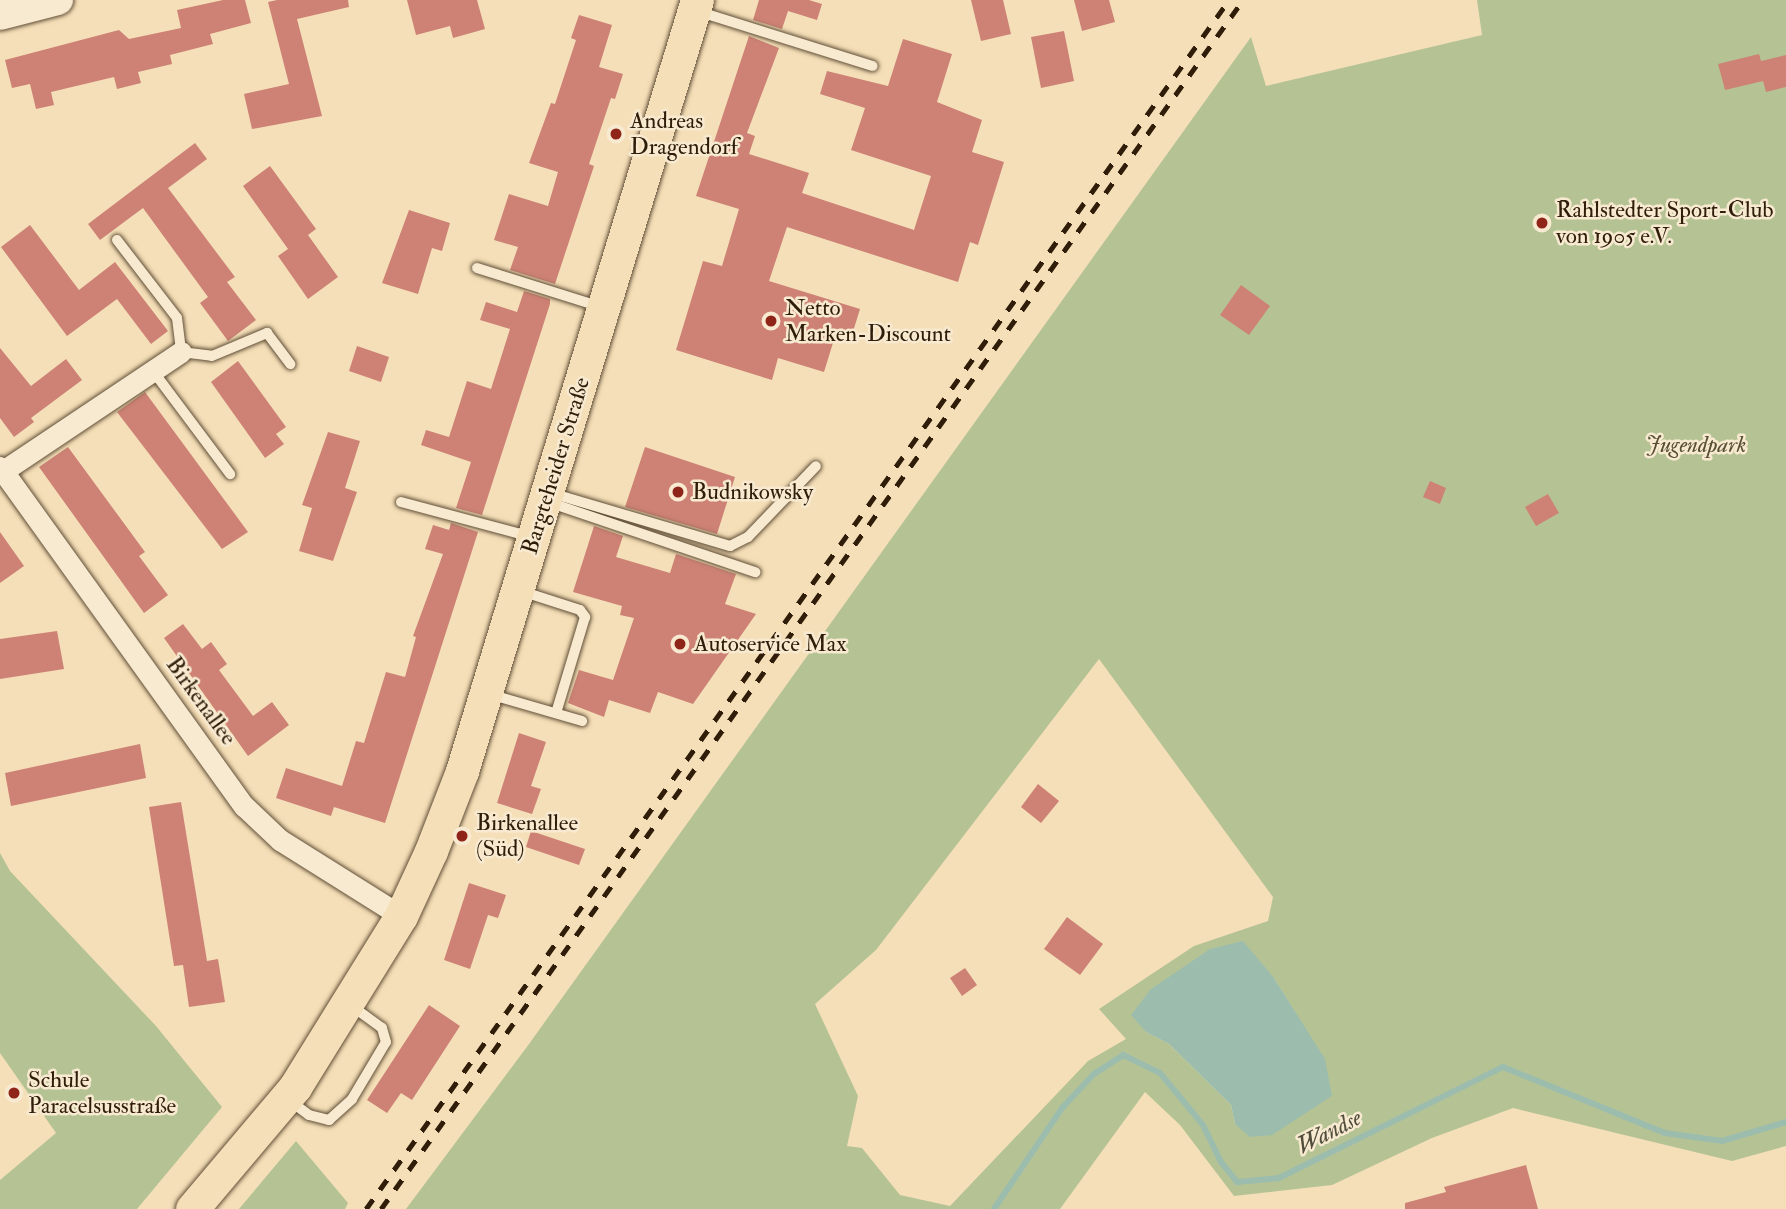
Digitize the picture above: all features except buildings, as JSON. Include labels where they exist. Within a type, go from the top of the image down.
[{"type":"main road","points":[[0,15],[58,0]]},
{"type":"main road","name":"Bargteheider Straße","points":[[192,1209],[286,1098],[401,916],[462,771],[700,4]]},
{"type":"street","name":"Birkenallee","points":[[181,352],[2,469],[244,806],[281,841],[401,916]]},
{"type":"lane","points":[[700,4],[873,66]]},
{"type":"lane","points":[[117,240],[177,318],[181,352],[212,356],[267,333],[290,364]]},
{"type":"lane","points":[[477,268],[605,308]]},
{"type":"lane","points":[[153,371],[230,474]]},
{"type":"lane","points":[[547,497],[730,546],[748,537],[816,466]]},
{"type":"lane","points":[[547,497],[755,572]]},
{"type":"lane","points":[[401,502],[534,537]]},
{"type":"lane","points":[[518,590],[580,610],[585,617],[556,713]]},
{"type":"lane","points":[[486,693],[582,721]]},
{"type":"lane","points":[[286,1098],[309,1115],[329,1120],[352,1099],[386,1042],[382,1028],[348,1003]]},
{"type":"green space","name":"Jugendpark","points":[[1477,0],[1786,0],[1786,1146],[1732,1161],[1513,1108],[1432,1138],[1332,1185],[1234,1196],[1180,1125],[1145,1092],[1060,1209],[406,1209],[529,1044],[1251,37],[1266,86],[1482,35]],"holes":[[[1099,659],[1273,897],[1268,921],[1194,946],[1099,1009],[1126,1039],[1088,1061],[950,1206],[900,1195],[862,1148],[847,1146],[858,1096],[815,1004],[876,950]],[[1274,978],[1296,1014],[1235,1124],[1231,1105],[1169,1044],[1146,1032]]]},
{"type":"green space","points":[[0,853],[10,871],[156,1026],[222,1107],[137,1209],[0,1209],[0,1180],[56,1133],[0,1053]]},
{"type":"green space","points":[[296,1141],[348,1203],[345,1209],[239,1209]]},
{"type":"shaded area","points":[[1243,941],[1274,978],[1325,1059],[1332,1096],[1272,1135],[1250,1137],[1235,1124],[1231,1105],[1169,1044],[1146,1032],[1131,1015],[1151,989],[1210,949]]},
{"type":"waterway","name":"Wandse","points":[[994,1209],[1062,1108],[1094,1074],[1123,1055],[1160,1073],[1203,1125],[1221,1162],[1237,1182],[1279,1178],[1503,1067],[1665,1133],[1722,1141],[1786,1122]]},
{"type":"railway","points":[[366,1209],[1229,0]]},
{"type":"railway","points":[[381,1209],[1243,0]]},
{"type":"place","name":"Andreas Dragendorf","points":[[616,134]]},
{"type":"place","name":"Rahlstedter Sport-Club von 1905 e.V.","points":[[1542,223]]},
{"type":"place","name":"Netto Marken-Discount","points":[[771,321]]},
{"type":"place","name":"Budnikowsky","points":[[678,492]]},
{"type":"place","name":"Autoservice Max","points":[[680,644]]},
{"type":"place","name":"Birkenallee (Süd)","points":[[462,836]]},
{"type":"place","name":"Schule Paracelsusstraße","points":[[14,1093]]}]
